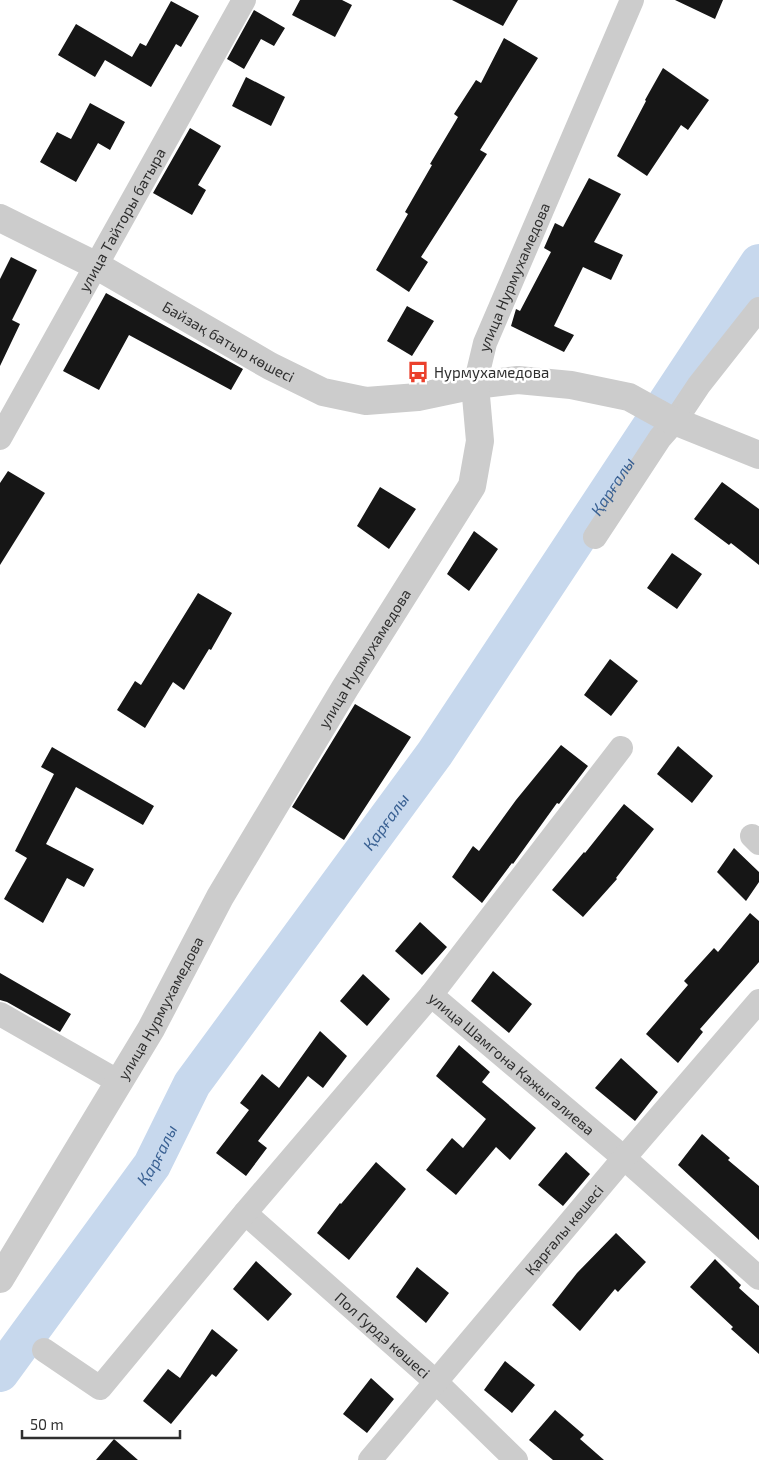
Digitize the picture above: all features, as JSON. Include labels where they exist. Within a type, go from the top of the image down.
[{"type":"street","name":"улица Тайторы батыра","points":[[0,438],[244,0]]},
{"type":"street","name":"улица Нурмухамедова","points":[[0,1279],[151,1029],[220,897],[345,688],[472,486],[480,441],[475,385],[485,343],[632,0]]},
{"type":"street","name":"Байзақ батыр көшесі","points":[[0,218],[97,266],[270,366],[323,392],[366,401],[418,397],[475,385],[518,380],[571,385],[629,397],[671,420],[759,455]]},
{"type":"street","points":[[594,537],[671,420],[759,309]]},
{"type":"street","name":"улица Шамгона Кажыгалиева","points":[[621,748],[431,995],[624,1158],[759,1278]]},
{"type":"street","points":[[44,1350],[100,1388],[245,1213],[431,995]]},
{"type":"street","name":"Қарғалы көшесі","points":[[370,1460],[759,1000]]},
{"type":"street","points":[[0,1014],[119,1082]]},
{"type":"street","name":"Пол Гурдэ көшесі","points":[[245,1213],[436,1382],[516,1460]]},
{"type":"building","points":[[300,0],[342,0],[352,5],[335,37],[292,15]]},
{"type":"building","points":[[452,0],[518,0],[503,26]]},
{"type":"building","points":[[675,0],[723,0],[715,19]]},
{"type":"building","points":[[171,1],[199,16],[181,47],[176,44],[151,87],[105,60],[95,77],[58,55],[76,24],[132,57],[140,43],[146,46]]},
{"type":"building","points":[[254,10],[285,28],[274,46],[261,39],[244,69],[227,59]]},
{"type":"building","points":[[504,38],[538,58],[480,150],[487,154],[421,257],[428,262],[409,292],[376,270],[408,214],[405,212],[432,165],[430,164],[458,117],[454,114],[476,80],[481,83]]},
{"type":"building","points":[[663,68],[709,100],[688,130],[681,125],[647,176],[617,156]]},
{"type":"building","points":[[246,77],[285,97],[271,126],[232,106]]},
{"type":"building","points":[[90,103],[125,122],[110,150],[98,143],[76,182],[40,162],[57,132],[71,139]]},
{"type":"building","points":[[190,128],[221,146],[198,185],[206,190],[192,215],[153,193]]},
{"type":"building","points":[[589,178],[621,194],[594,242],[623,255],[611,280],[583,267],[554,326],[574,335],[564,352],[511,326],[516,309],[520,311],[551,252],[544,248],[555,223],[563,227]]},
{"type":"building","points":[[11,257],[37,270],[12,320],[20,324],[0,366],[0,279]]},
{"type":"building","points":[[106,293],[243,369],[231,390],[129,335],[99,390],[63,371]]},
{"type":"building","points":[[407,306],[434,321],[412,356],[387,341]]},
{"type":"building","points":[[8,471],[45,493],[0,565],[0,483]]},
{"type":"building","points":[[722,482],[759,509],[759,565],[731,543],[729,545],[694,519]]},
{"type":"building","points":[[380,487],[416,509],[389,549],[357,526]]},
{"type":"building","points":[[474,531],[498,549],[469,591],[447,574]]},
{"type":"building","points":[[672,553],[702,574],[677,609],[647,588]]},
{"type":"building","points":[[198,593],[232,613],[211,650],[209,649],[184,690],[173,682],[145,728],[117,710],[135,681],[141,685]]},
{"type":"building","points":[[610,659],[638,681],[611,716],[584,695]]},
{"type":"building","points":[[355,704],[411,737],[344,840],[292,807]]},
{"type":"building","points":[[561,745],[588,766],[559,804],[557,803],[482,903],[452,877],[473,846],[479,851],[516,800]]},
{"type":"building","points":[[678,746],[713,776],[692,803],[657,774]]},
{"type":"building","points":[[52,747],[154,806],[143,825],[76,787],[46,844],[94,869],[84,887],[67,878],[43,923],[4,899],[27,858],[15,851],[54,774],[41,767]]},
{"type":"building","points":[[624,804],[654,829],[617,879],[583,917],[552,890],[585,853]]},
{"type":"building","points":[[734,848],[759,872],[759,882],[746,901],[717,872]]},
{"type":"building","points":[[750,913],[759,921],[759,962],[700,1029],[703,1032],[678,1063],[646,1034],[688,985],[684,981],[714,948],[718,952]]},
{"type":"building","points":[[420,922],[447,947],[422,975],[395,951]]},
{"type":"building","points":[[493,971],[532,1004],[509,1033],[471,1001]]},
{"type":"building","points":[[0,973],[71,1014],[60,1032],[7,1002],[0,1000]]},
{"type":"building","points":[[363,974],[390,999],[367,1026],[340,1001]]},
{"type":"building","points":[[320,1031],[347,1056],[323,1088],[308,1076],[258,1141],[267,1148],[246,1176],[216,1153],[249,1110],[240,1103],[262,1074],[279,1088]]},
{"type":"building","points":[[459,1045],[490,1072],[482,1082],[536,1128],[510,1160],[496,1147],[456,1195],[426,1170],[452,1138],[463,1148],[486,1119],[436,1076]]},
{"type":"building","points":[[621,1058],[658,1092],[635,1121],[595,1088]]},
{"type":"building","points":[[702,1134],[730,1158],[728,1160],[759,1186],[759,1240],[678,1165]]},
{"type":"building","points":[[566,1152],[590,1174],[563,1206],[538,1185]]},
{"type":"building","points":[[376,1162],[406,1189],[349,1260],[317,1233]]},
{"type":"building","points":[[616,1233],[646,1262],[618,1292],[615,1289],[580,1331],[552,1305],[577,1273]]},
{"type":"building","points":[[715,1259],[741,1285],[739,1288],[759,1306],[759,1354],[731,1329],[733,1327],[690,1287]]},
{"type":"building","points":[[256,1261],[292,1294],[268,1321],[233,1289]]},
{"type":"building","points":[[417,1267],[449,1293],[426,1323],[396,1297]]},
{"type":"building","points":[[212,1329],[238,1350],[216,1377],[212,1374],[171,1424],[143,1401],[168,1369],[180,1378]]},
{"type":"building","points":[[505,1361],[535,1385],[512,1413],[484,1390]]},
{"type":"building","points":[[371,1378],[394,1399],[367,1433],[343,1414]]},
{"type":"building","points":[[555,1410],[584,1435],[580,1439],[604,1460],[553,1460],[529,1440]]},
{"type":"building","points":[[114,1439],[138,1460],[96,1460]]},
{"type":"waterway","name":"Қарғалы","points":[[0,1373],[152,1165],[192,1084],[435,753],[759,263]]},
{"type":"place","name":"Нурмухамедова","points":[[418,372]]}]
